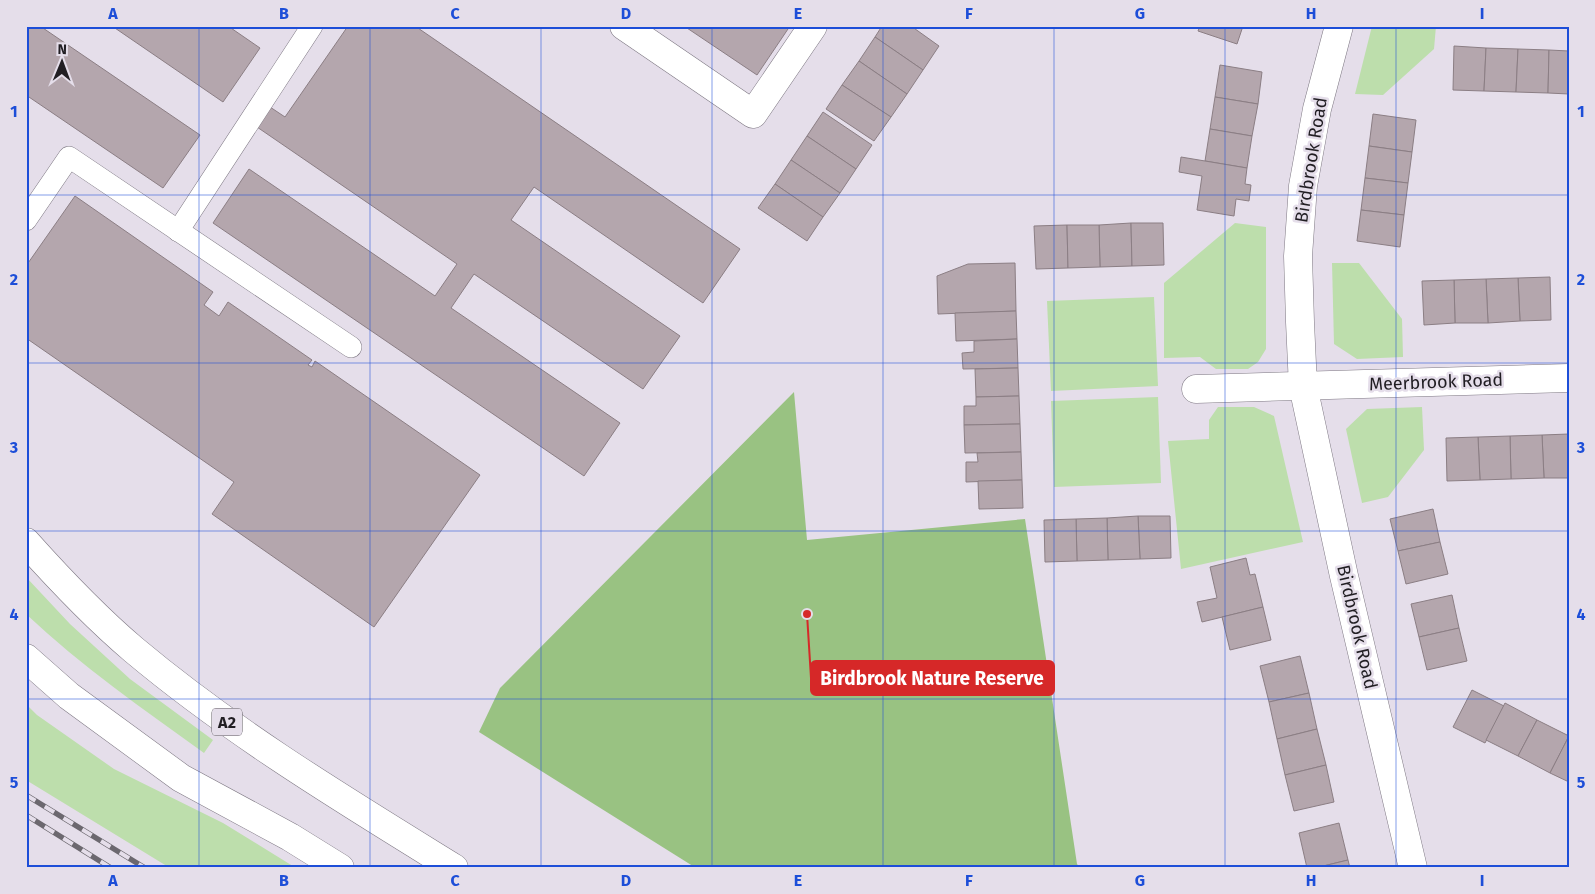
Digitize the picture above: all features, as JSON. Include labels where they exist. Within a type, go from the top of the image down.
[{"type":"main road","points":[[624,26],[753,114],[813,26]]},
{"type":"main road","name":"Birdbrook Road","points":[[1338,26],[1317,108],[1303,186],[1298,256],[1303,386],[1344,576],[1413,868]]},
{"type":"main road","name":"Meerbrook Road","points":[[1303,386],[1569,378]]},
{"type":"main road","points":[[1196,390],[1303,386]]},
{"type":"main road","name":"A2","points":[[26,542],[76,597],[133,649],[211,711],[328,790],[454,868]]},
{"type":"main road","points":[[26,658],[69,696],[181,778],[290,837],[340,868]]},
{"type":"lane","points":[[178,231],[312,26]]},
{"type":"lane","points":[[26,220],[69,157],[351,347]]},
{"type":"green space","points":[[1372,26],[1436,26],[1434,49],[1383,95],[1355,94]]},
{"type":"green space","points":[[1235,223],[1266,227],[1266,349],[1258,362],[1248,369],[1216,369],[1200,357],[1164,358],[1164,283]]},
{"type":"green space","points":[[1332,263],[1359,263],[1402,319],[1403,357],[1357,359],[1334,344]]},
{"type":"green space","points":[[1154,297],[1158,386],[1051,391],[1047,301]]},
{"type":"green space","points":[[794,392],[807,540],[1025,519],[1077,864],[1080,868],[696,868],[479,732],[500,688]]},
{"type":"green space","points":[[1158,397],[1161,483],[1054,487],[1051,401]]},
{"type":"green space","points":[[1218,407],[1254,407],[1274,416],[1303,542],[1181,569],[1168,441],[1209,439],[1209,420]]},
{"type":"green space","points":[[1422,407],[1424,450],[1388,497],[1362,503],[1346,429],[1367,409]]},
{"type":"green space","points":[[26,577],[70,624],[130,679],[213,740],[204,753],[90,669],[26,614]]},
{"type":"green space","points":[[26,704],[37,715],[114,769],[223,823],[296,868],[170,868],[26,780]]},
{"type":"building","points":[[26,26],[40,26],[200,135],[163,188],[26,95]]},
{"type":"building","points":[[112,26],[228,26],[260,48],[223,102]]},
{"type":"building","points":[[348,26],[415,26],[740,249],[703,303],[534,187],[511,220],[680,336],[643,389],[474,274],[451,308],[620,423],[584,476],[213,223],[249,169],[435,296],[457,264],[257,127],[270,107],[285,117]]},
{"type":"building","points":[[684,26],[790,26],[757,75]]},
{"type":"building","points":[[882,26],[911,26],[939,46],[923,70],[875,37]]},
{"type":"building","points":[[1200,26],[1243,26],[1237,44],[1198,31]]},
{"type":"building","points":[[875,37],[923,70],[907,94],[859,61]]},
{"type":"building","points":[[1454,46],[1486,48],[1484,91],[1453,90]]},
{"type":"building","points":[[1486,48],[1518,49],[1516,92],[1484,91]]},
{"type":"building","points":[[1518,49],[1549,50],[1548,93],[1516,92]]},
{"type":"building","points":[[1549,50],[1569,51],[1569,94],[1548,93]]},
{"type":"building","points":[[859,61],[907,94],[891,117],[842,85]]},
{"type":"building","points":[[1220,65],[1262,72],[1258,104],[1215,97]]},
{"type":"building","points":[[842,85],[891,117],[874,141],[826,109]]},
{"type":"building","points":[[1215,97],[1258,104],[1252,136],[1210,129]]},
{"type":"building","points":[[823,112],[872,145],[856,169],[807,136]]},
{"type":"building","points":[[1373,114],[1416,120],[1412,152],[1369,146]]},
{"type":"building","points":[[1210,129],[1252,136],[1247,168],[1205,161]]},
{"type":"building","points":[[807,136],[856,169],[840,193],[791,160]]},
{"type":"building","points":[[1369,146],[1412,152],[1408,183],[1365,178]]},
{"type":"building","points":[[1181,157],[1247,168],[1245,184],[1251,185],[1249,201],[1236,199],[1234,216],[1197,210],[1202,176],[1179,172]]},
{"type":"building","points":[[791,160],[840,193],[823,217],[775,184]]},
{"type":"building","points":[[1365,178],[1408,183],[1404,215],[1361,210]]},
{"type":"building","points":[[775,184],[823,217],[807,241],[758,208]]},
{"type":"building","points":[[75,196],[213,292],[204,305],[219,316],[228,302],[312,360],[308,365],[312,367],[315,361],[480,475],[374,627],[212,514],[234,482],[26,338],[26,266]]},
{"type":"building","points":[[1361,210],[1404,215],[1400,247],[1357,241]]},
{"type":"building","points":[[1131,223],[1132,266],[1100,267],[1099,225]]},
{"type":"building","points":[[1131,223],[1163,223],[1164,265],[1132,266]]},
{"type":"building","points":[[1067,225],[1068,268],[1036,269],[1034,226]]},
{"type":"building","points":[[1067,225],[1099,225],[1100,267],[1068,268]]},
{"type":"building","points":[[1015,263],[1016,311],[938,314],[937,276],[968,264]]},
{"type":"building","points":[[1550,277],[1551,320],[1520,321],[1518,278]]},
{"type":"building","points":[[1518,278],[1520,321],[1488,323],[1486,279]]},
{"type":"building","points":[[1486,279],[1488,323],[1455,323],[1454,280]]},
{"type":"building","points":[[1454,280],[1455,323],[1424,325],[1422,281]]},
{"type":"building","points":[[1016,311],[1017,339],[956,341],[955,313]]},
{"type":"building","points":[[1017,339],[1018,368],[963,369],[962,353],[974,352],[974,341]]},
{"type":"building","points":[[1018,368],[1019,396],[976,397],[975,369]]},
{"type":"building","points":[[1019,396],[1020,424],[964,425],[964,406],[976,406],[976,397]]},
{"type":"building","points":[[1020,424],[1021,452],[965,453],[964,425]]},
{"type":"building","points":[[1569,434],[1569,478],[1544,478],[1542,435]]},
{"type":"building","points":[[1542,435],[1544,478],[1511,479],[1510,436]]},
{"type":"building","points":[[1510,436],[1511,479],[1480,480],[1478,437]]},
{"type":"building","points":[[1478,437],[1480,480],[1447,481],[1446,438]]},
{"type":"building","points":[[1021,452],[1022,480],[966,482],[966,462],[978,462],[977,453]]},
{"type":"building","points":[[1022,480],[1023,508],[979,509],[978,481]]},
{"type":"building","points":[[1433,509],[1440,542],[1398,551],[1390,519]]},
{"type":"building","points":[[1138,516],[1170,516],[1171,558],[1140,559]]},
{"type":"building","points":[[1138,516],[1140,559],[1108,560],[1107,518]]},
{"type":"building","points":[[1107,518],[1108,560],[1077,561],[1076,519]]},
{"type":"building","points":[[1076,519],[1077,561],[1045,562],[1044,520]]},
{"type":"building","points":[[1440,542],[1448,574],[1406,584],[1398,551]]},
{"type":"building","points":[[1246,558],[1250,575],[1255,574],[1263,607],[1202,622],[1197,602],[1217,598],[1210,567]]},
{"type":"building","points":[[1452,595],[1459,628],[1419,637],[1411,604]]},
{"type":"building","points":[[1263,607],[1271,640],[1230,650],[1222,617]]},
{"type":"building","points":[[1459,628],[1467,661],[1427,670],[1419,637]]},
{"type":"building","points":[[1300,656],[1309,693],[1269,702],[1260,666]]},
{"type":"building","points":[[1472,690],[1504,706],[1485,743],[1453,727]]},
{"type":"building","points":[[1309,693],[1317,729],[1277,739],[1269,702]]},
{"type":"building","points":[[1505,703],[1537,720],[1518,756],[1486,740]]},
{"type":"building","points":[[1537,720],[1569,736],[1550,773],[1518,756]]},
{"type":"building","points":[[1317,729],[1326,765],[1285,775],[1277,739]]},
{"type":"building","points":[[1569,736],[1569,782],[1550,773]]},
{"type":"building","points":[[1326,765],[1334,802],[1294,811],[1285,775]]},
{"type":"building","points":[[1339,823],[1348,860],[1315,868],[1307,868],[1299,833]]},
{"type":"building","points":[[1348,860],[1350,868],[1315,868]]},
{"type":"railway","points":[[26,795],[145,868]]},
{"type":"railway","points":[[26,815],[111,868]]},
{"type":"place","name":"Birdbrook Nature Reserve","points":[[807,614]]}]
